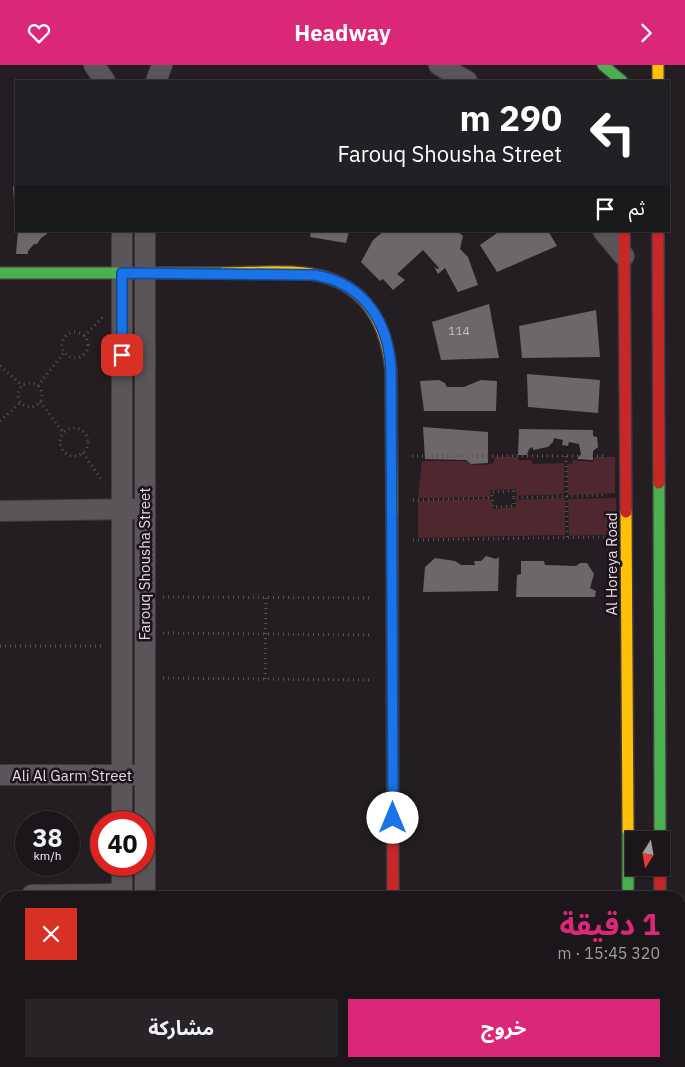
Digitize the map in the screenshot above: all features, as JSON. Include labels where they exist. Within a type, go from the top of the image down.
[{"type":"street","points":[[94,65],[103,80]]},
{"type":"street","points":[[156,80],[162,65]]},
{"type":"street","points":[[439,65],[465,80]]},
{"type":"street","points":[[603,65],[622,80]]},
{"type":"street","points":[[623,80],[624,65]]},
{"type":"street","points":[[658,65],[658,80]]},
{"type":"street","name":"Farouq Shousha Street","points":[[122,232],[122,811]]},
{"type":"street","name":"Farouq Shousha Street","points":[[145,232],[145,891]]},
{"type":"street","points":[[604,232],[624,256]]},
{"type":"street","name":"Al Horeya Road","points":[[624,232],[628,891]]},
{"type":"street","points":[[658,232],[660,831]]},
{"type":"street","points":[[0,273],[304,273],[324,276],[344,284],[361,296],[378,318],[385,330],[390,350],[393,891]]},
{"type":"street","points":[[0,511],[144,509]]},
{"type":"street","name":"Ali Al Garm Street","points":[[0,775],[144,775]]},
{"type":"street","points":[[122,876],[122,891]]},
{"type":"street","points":[[660,876],[660,891]]},
{"type":"path","points":[[74,331],[84,335],[88,345],[83,355],[72,357],[64,352],[62,346],[65,336],[74,331]]},
{"type":"path","points":[[38,386],[64,352]]},
{"type":"path","points":[[0,366],[23,386]]},
{"type":"path","points":[[31,383],[38,386],[42,397],[40,402],[30,407],[21,402],[18,393],[23,386],[31,383]]},
{"type":"path","points":[[0,421],[21,402]]},
{"type":"path","points":[[40,402],[63,432]]},
{"type":"path","points":[[73,427],[83,430],[88,439],[86,449],[78,455],[72,456],[63,451],[60,441],[63,432],[73,427]]},
{"type":"path","points":[[566,456],[567,537]]},
{"type":"path","points":[[392,457],[625,456]]},
{"type":"path","points":[[513,491],[514,498],[514,506],[493,507],[492,492],[513,491]]},
{"type":"path","points":[[514,498],[626,495]]},
{"type":"path","points":[[392,500],[492,498]]},
{"type":"path","points":[[392,540],[626,536]]},
{"type":"path","points":[[144,597],[392,598]]},
{"type":"path","points":[[265,679],[266,597]]},
{"type":"path","points":[[144,632],[392,636]]},
{"type":"path","points":[[0,646],[122,646]]},
{"type":"path","points":[[144,677],[392,680]]},
{"type":"shaded area","points":[[494,457],[517,457],[518,460],[532,460],[532,464],[564,463],[564,494],[517,496],[515,489],[490,490],[491,497],[418,498],[422,461],[466,461],[476,465],[483,465],[494,463]]},
{"type":"shaded area","points":[[595,457],[615,457],[615,493],[568,495],[567,464],[572,464],[573,460],[593,462]]},
{"type":"shaded area","points":[[565,498],[565,535],[418,538],[418,501],[491,499],[493,509],[516,507],[516,500]]},
{"type":"shaded area","points":[[616,498],[617,534],[569,536],[568,499]]},
{"type":"building","points":[[15,181],[15,216],[13,188]]},
{"type":"building","points":[[18,232],[46,232],[47,234],[28,251],[28,254],[16,254]]},
{"type":"building","points":[[311,232],[349,232],[346,243],[310,237]]},
{"type":"building","points":[[383,232],[458,232],[463,236],[460,249],[468,257],[478,285],[458,292],[445,268],[438,274],[434,267],[439,268],[423,250],[397,274],[405,280],[393,290],[383,279],[380,281],[361,262],[373,240]]},
{"type":"building","points":[[499,232],[549,232],[557,246],[497,272],[480,245]]},
{"type":"building","points":[[489,304],[499,358],[441,360],[432,322]]},
{"type":"building","points":[[596,310],[600,357],[522,358],[519,326]]},
{"type":"building","points":[[527,374],[600,380],[598,413],[528,407]]},
{"type":"building","points":[[439,380],[445,383],[447,387],[464,387],[481,380],[497,381],[496,411],[424,411],[420,381]]},
{"type":"building","points":[[423,427],[488,432],[488,463],[471,464],[466,460],[425,459]]},
{"type":"building","points":[[519,429],[593,430],[593,436],[597,437],[598,447],[593,451],[593,460],[577,459],[581,454],[579,444],[569,442],[568,446],[562,445],[563,440],[554,438],[548,447],[533,450],[533,447],[529,449],[527,455],[518,455]]},
{"type":"building","points":[[486,556],[496,559],[499,557],[498,591],[423,592],[425,567],[435,558],[455,561],[461,565],[475,565],[474,561],[481,561]]},
{"type":"building","points":[[521,561],[544,561],[545,565],[576,566],[580,563],[587,563],[594,574],[590,588],[596,591],[595,597],[516,597],[517,575],[521,574]]},
{"type":"traffic: fast","points":[[603,65],[621,80]]},
{"type":"traffic: fast","points":[[0,273],[223,273]]},
{"type":"traffic: fast","points":[[659,483],[660,831]]},
{"type":"traffic: fast","points":[[628,830],[628,891]]},
{"type":"traffic: slow","points":[[658,65],[658,80]]},
{"type":"traffic: slow","points":[[223,273],[284,272],[324,277],[341,283],[367,304],[383,334],[391,371],[392,515]]},
{"type":"traffic: slow","points":[[626,512],[628,830]]},
{"type":"traffic: jam","points":[[624,232],[626,512]]},
{"type":"traffic: jam","points":[[658,232],[659,483]]},
{"type":"traffic: jam","points":[[392,515],[393,891]]},
{"type":"traffic: jam","points":[[660,876],[660,891]]},
{"type":"route","points":[[122,355],[122,273],[304,273],[324,276],[344,284],[361,296],[375,312],[385,330],[390,350],[391,371],[393,818]]}]
